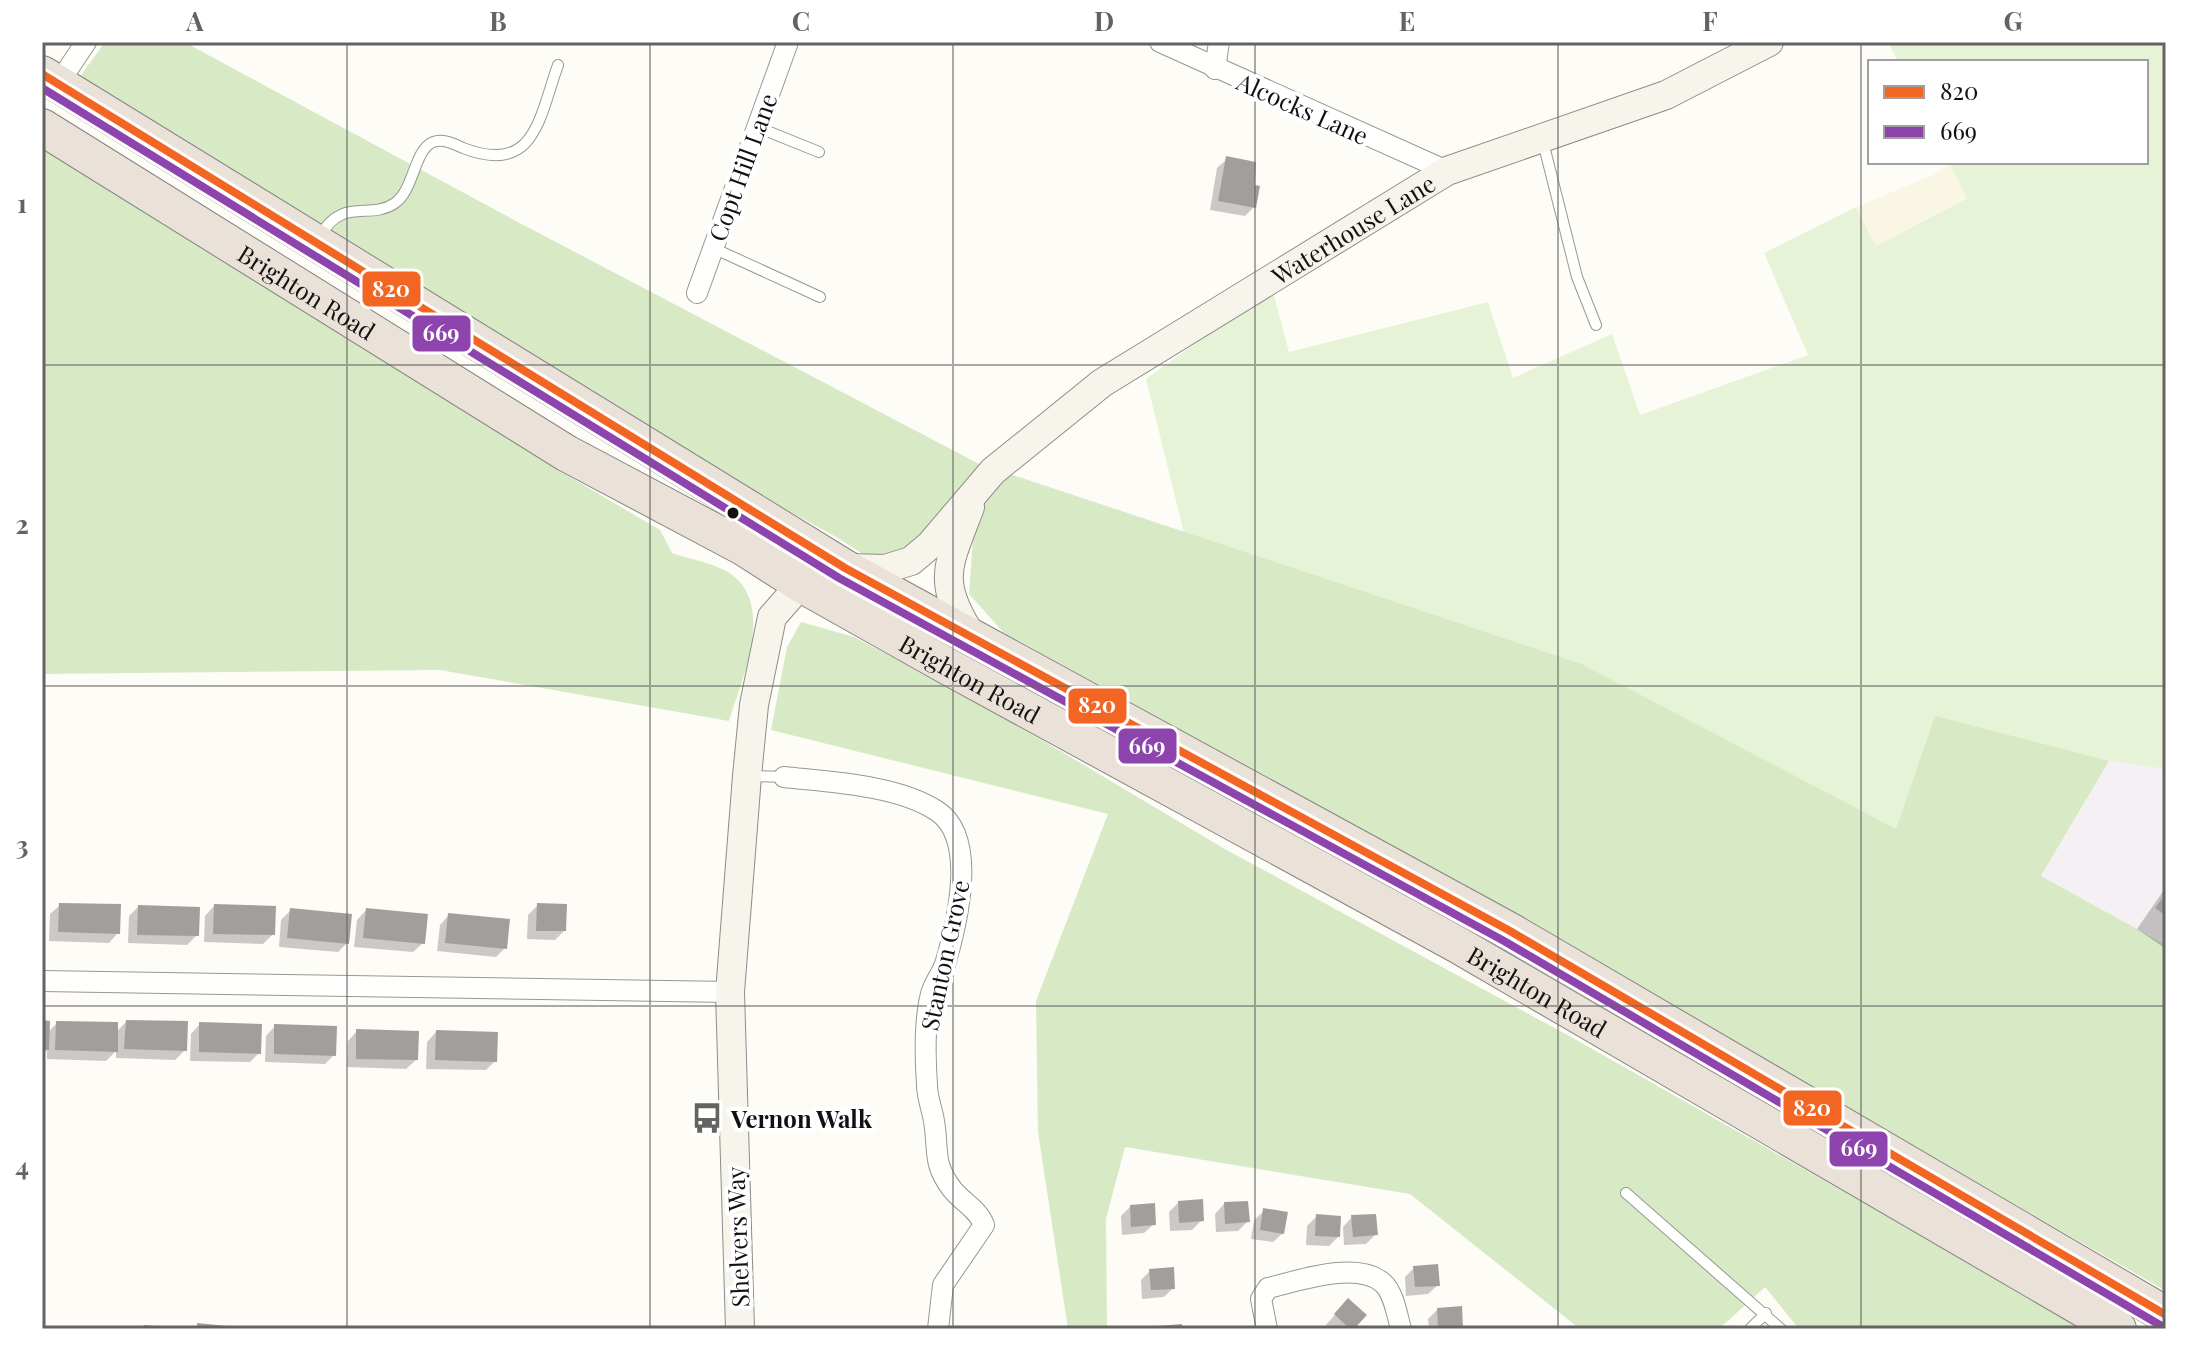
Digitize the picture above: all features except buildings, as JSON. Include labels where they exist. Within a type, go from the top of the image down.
[{"type":"highway","name":"Brighton Road","points":[[50,79],[845,568],[1510,931],[2166,1315]]},
{"type":"highway","name":"Brighton Road","points":[[42,127],[566,453],[743,547],[801,584],[1458,945],[2118,1329]]},
{"type":"highway","points":[[746,507],[797,560],[801,584]]},
{"type":"street","points":[[50,79],[86,42]]},
{"type":"street","name":"Copt Hill Lane","points":[[697,293],[788,42]]},
{"type":"street","name":"Alcocks Lane","points":[[1160,42],[1447,171]]},
{"type":"street","points":[[1215,69],[1219,42]]},
{"type":"street","name":"Waterhouse Lane","points":[[845,568],[885,569],[911,561],[930,545],[993,471],[1102,383],[1447,171],[1666,95],[1769,42]]},
{"type":"street","name":"Waterhouse Lane","points":[[973,638],[953,603],[947,576],[978,487]]},
{"type":"street","points":[[743,547],[772,592],[772,617]]},
{"type":"street","name":"Shelvers Way","points":[[740,1329],[730,992],[747,776],[754,705],[772,617],[801,584]]},
{"type":"street","name":"Stanton Grove","points":[[784,777],[870,787],[939,812],[952,830],[962,857],[961,888],[946,963],[931,993],[926,1043],[927,1088],[934,1123],[936,1162],[952,1190],[981,1217],[984,1225],[943,1285],[938,1329]]},
{"type":"street","points":[[42,981],[730,992]]},
{"type":"street","points":[[1267,1329],[1261,1299],[1268,1288],[1332,1273],[1369,1275],[1382,1282],[1390,1291],[1401,1329]]},
{"type":"lane","points":[[316,244],[324,228],[348,211],[393,205],[407,190],[426,147],[435,141],[445,141],[488,156],[502,157],[517,151],[528,142],[535,128],[558,65]]},
{"type":"lane","points":[[757,127],[819,152]]},
{"type":"lane","points":[[1542,140],[1577,277],[1596,325]]},
{"type":"lane","points":[[713,248],[820,297]]},
{"type":"lane","points":[[747,776],[784,777]]},
{"type":"lane","points":[[1626,1193],[1781,1329]]},
{"type":"lane","points":[[1750,1329],[1766,1313]]},
{"type":"shaded area","points":[[1950,164],[1967,197],[1876,246],[1856,207],[1935,174]]},
{"type":"shaded area","points":[[2109,761],[2166,769],[2166,945],[2041,877]]},
{"type":"green space","points":[[105,42],[184,42],[514,220],[981,465],[926,532],[896,555],[866,556],[704,464],[79,78]]},
{"type":"green space","points":[[1888,42],[2166,42],[2166,769],[2109,761],[1896,830],[1582,664],[1184,533],[1146,379],[1272,288],[1289,352],[1488,302],[1513,378],[1612,334],[1640,415],[1808,355],[1764,253],[1856,207],[1876,246],[1967,198],[1950,164],[2148,164],[2148,60],[1897,60]]},
{"type":"green space","points":[[42,140],[548,464],[660,530],[672,553],[720,568],[742,584],[750,601],[752,641],[729,721],[440,670],[42,674]]},
{"type":"green space","points":[[1007,473],[1582,664],[1896,829],[1935,716],[2109,761],[2041,876],[2166,945],[2166,1291],[1312,802],[1004,633],[969,594],[973,538],[988,495]]},
{"type":"green space","points":[[801,622],[854,637],[980,703],[1223,848],[1573,1038],[2086,1329],[1799,1329],[1765,1287],[1719,1329],[1580,1329],[1410,1194],[1125,1147],[1106,1219],[1107,1329],[1068,1329],[1038,1132],[1036,1001],[1108,814],[771,730],[787,647]]},
{"type":"transit line","name":"820","points":[[42,74],[845,568],[1510,931],[2166,1315]]},
{"type":"transit line","name":"669","points":[[42,88],[839,578],[1504,941],[2160,1325]]},
{"type":"place","name":"Vernon Walk","points":[[707,1118]]}]
